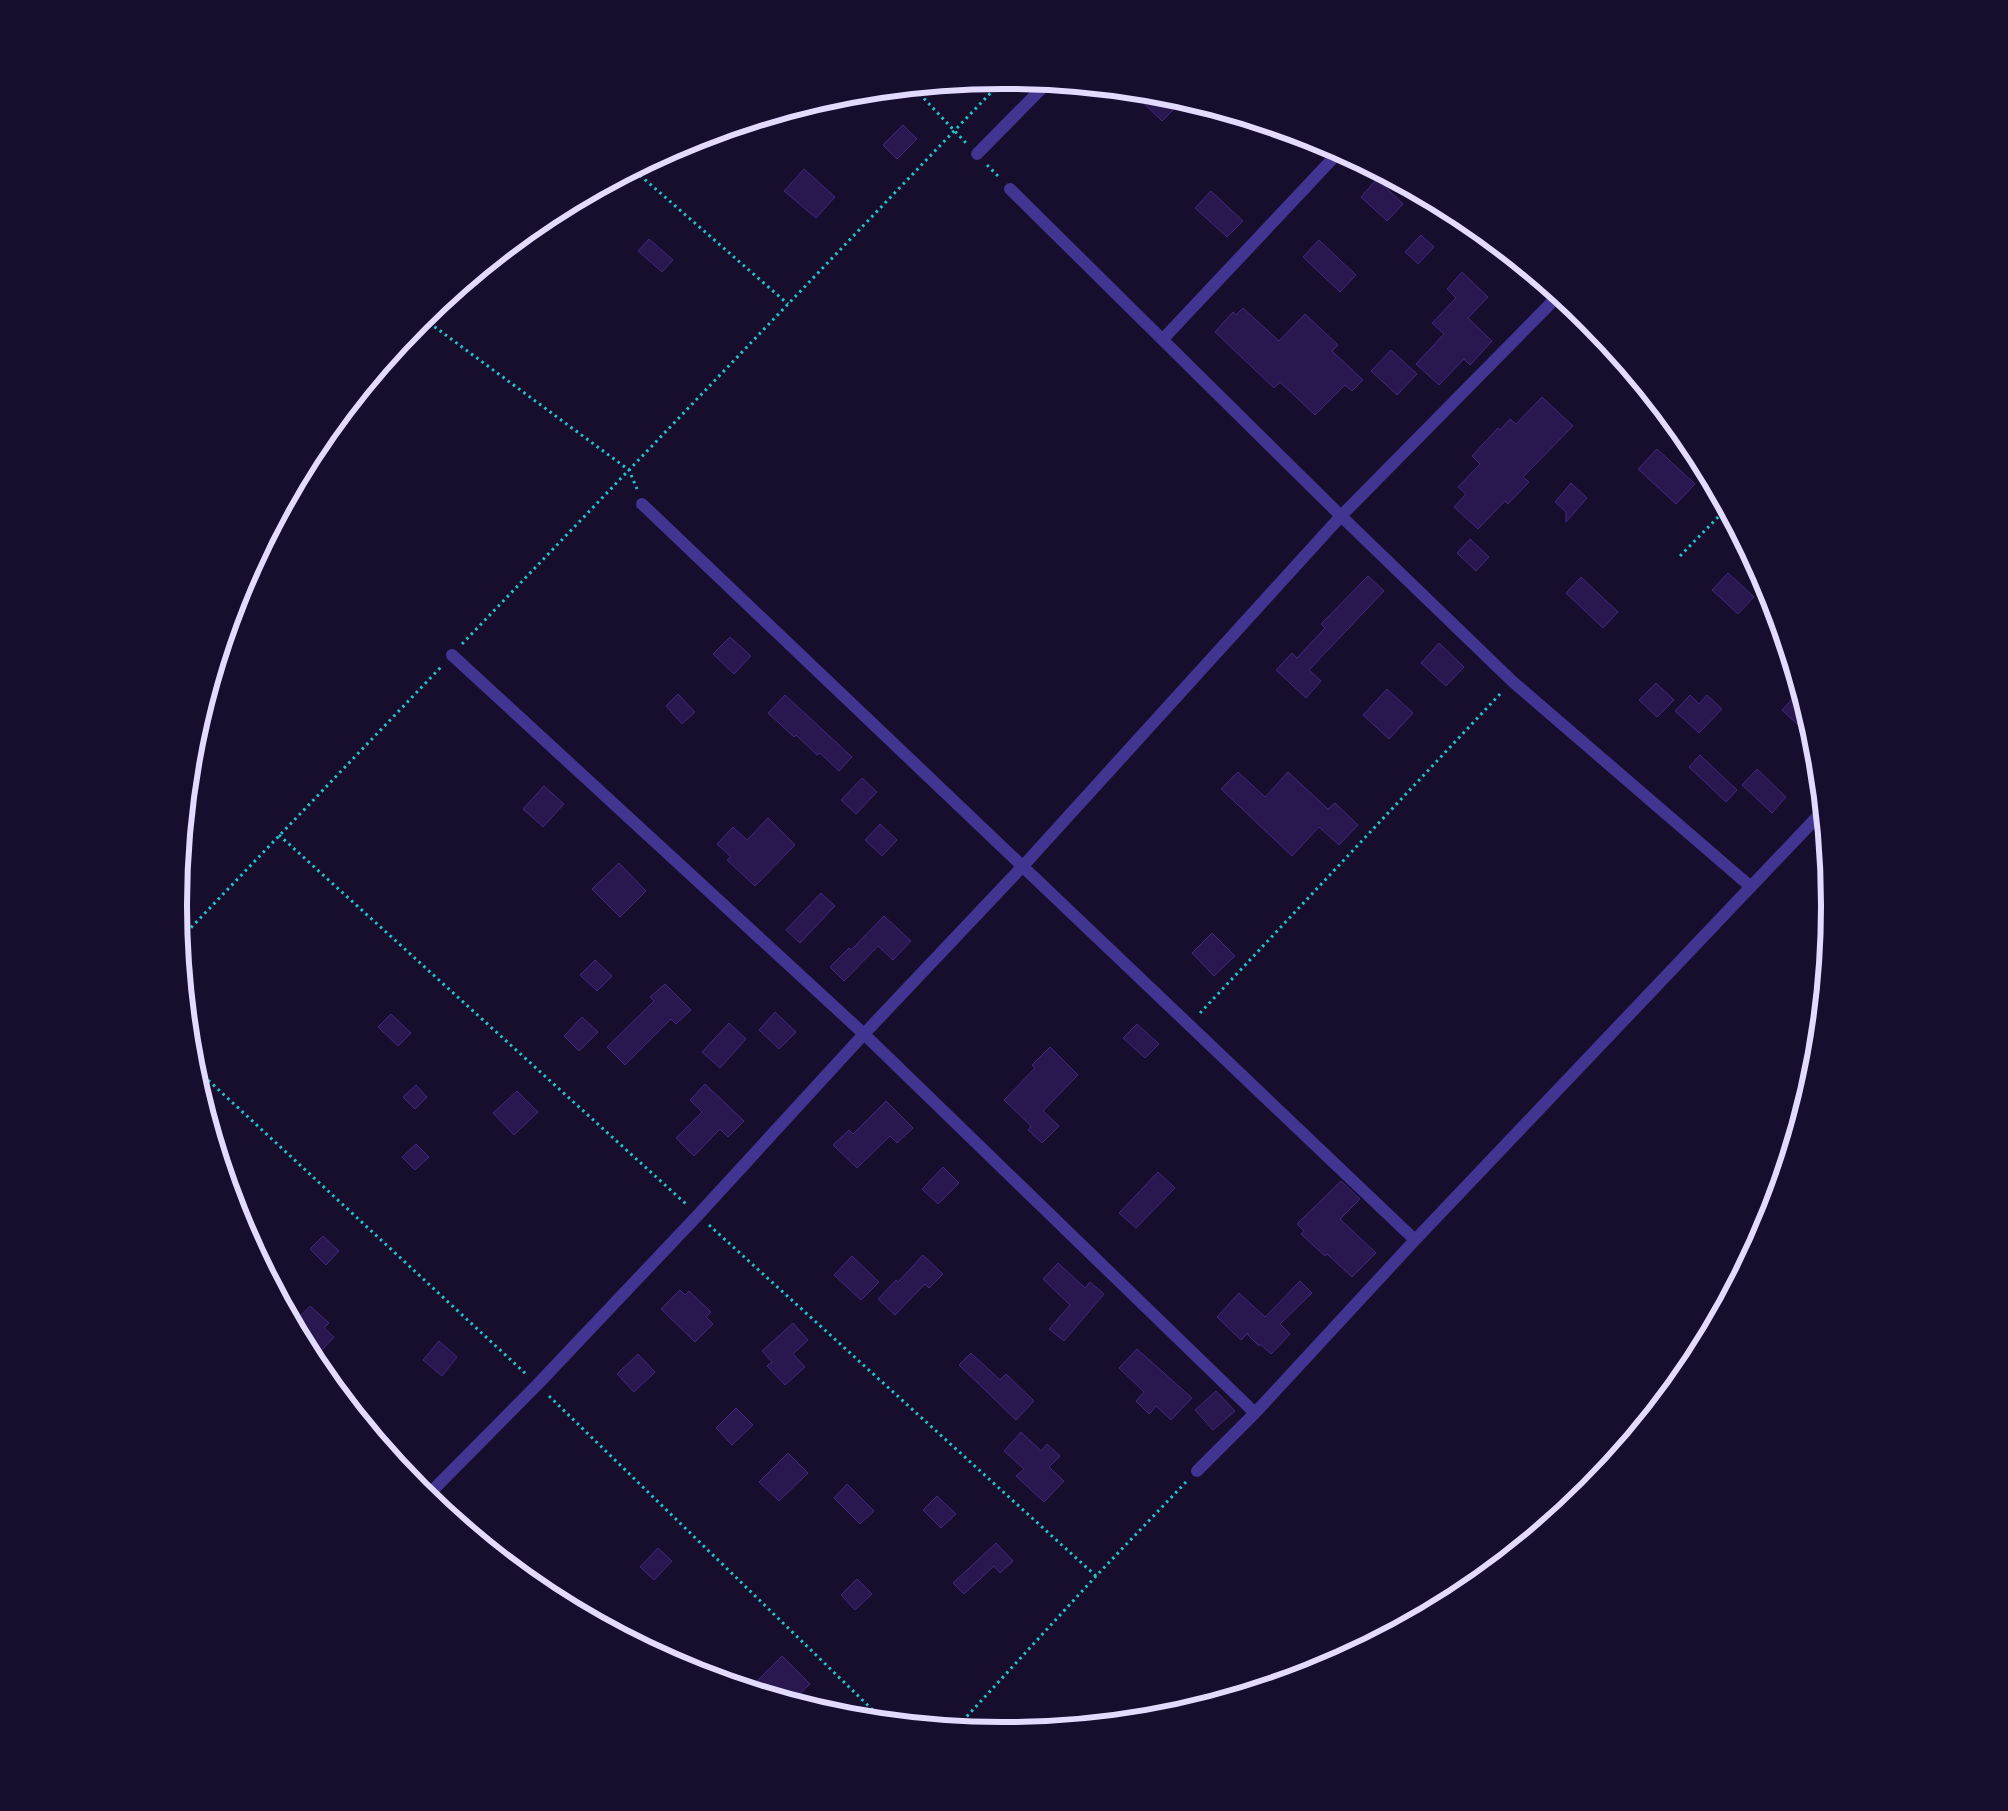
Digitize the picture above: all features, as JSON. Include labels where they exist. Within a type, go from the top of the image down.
[{"type":"street","points":[[977,154],[1040,90]]},
{"type":"street","points":[[1164,339],[1333,158]]},
{"type":"street","points":[[1010,189],[1164,339],[1341,516],[1512,681],[1751,887]]},
{"type":"street","points":[[433,1490],[537,1385],[1023,866],[1341,516],[1554,301]]},
{"type":"street","points":[[642,504],[1416,1240]]},
{"type":"street","points":[[452,655],[864,1034],[1255,1413]]},
{"type":"street","points":[[1197,1471],[1255,1413],[1416,1240],[1816,818]]},
{"type":"path","points":[[188,931],[994,89]]},
{"type":"path","points":[[919,94],[1010,189]]},
{"type":"path","points":[[639,175],[788,304]]},
{"type":"path","points":[[430,324],[629,470],[642,504]]},
{"type":"path","points":[[1680,556],[1720,514]]},
{"type":"path","points":[[1189,1024],[1512,681]]},
{"type":"path","points":[[962,1721],[1096,1576],[1197,1471]]},
{"type":"building","points":[[1141,101],[1176,107],[1162,121]]},
{"type":"building","points":[[903,125],[917,139],[897,159],[883,145]]},
{"type":"building","points":[[804,169],[835,197],[816,218],[784,191]]},
{"type":"building","points":[[1377,179],[1403,204],[1387,221],[1361,197]]},
{"type":"building","points":[[1211,191],[1243,221],[1227,237],[1195,208]]},
{"type":"building","points":[[1421,235],[1434,247],[1418,264],[1405,252]]},
{"type":"building","points":[[649,239],[673,260],[662,272],[638,251]]},
{"type":"building","points":[[1319,240],[1356,275],[1340,292],[1303,257]]},
{"type":"building","points":[[1462,272],[1488,297],[1468,318],[1492,341],[1470,365],[1464,359],[1439,385],[1416,364],[1444,334],[1432,323],[1456,298],[1447,289]]},
{"type":"building","points":[[1243,308],[1279,341],[1305,314],[1338,345],[1332,351],[1363,380],[1352,391],[1345,385],[1315,415],[1280,382],[1274,388],[1215,332],[1233,312],[1236,315]]},
{"type":"building","points":[[1391,350],[1417,374],[1397,395],[1371,371]]},
{"type":"building","points":[[1542,397],[1573,426],[1523,477],[1529,482],[1508,504],[1505,501],[1478,529],[1454,507],[1466,494],[1458,487],[1480,464],[1472,456],[1498,428],[1500,430],[1510,419],[1516,424]]},
{"type":"building","points":[[1657,449],[1695,484],[1676,504],[1638,469]]},
{"type":"building","points":[[1571,483],[1587,498],[1566,522],[1566,512],[1555,502]]},
{"type":"building","points":[[1470,539],[1489,557],[1476,571],[1457,553]]},
{"type":"building","points":[[1728,573],[1754,597],[1738,614],[1712,590]]},
{"type":"building","points":[[1368,576],[1384,591],[1309,670],[1321,681],[1306,698],[1276,670],[1292,653],[1297,658],[1325,628],[1321,624]]},
{"type":"building","points":[[1581,577],[1618,612],[1603,628],[1566,593]]},
{"type":"building","points":[[730,637],[751,656],[734,674],[713,654]]},
{"type":"building","points":[[1439,643],[1464,667],[1446,686],[1421,663]]},
{"type":"building","points":[[1656,683],[1674,700],[1657,717],[1639,700]]},
{"type":"building","points":[[1387,689],[1413,713],[1389,739],[1363,715]]},
{"type":"building","points":[[678,694],[695,712],[682,724],[666,706]]},
{"type":"building","points":[[785,695],[852,757],[839,771],[820,753],[817,755],[796,735],[794,737],[768,713]]},
{"type":"building","points":[[1690,695],[1699,704],[1707,695],[1722,709],[1699,733],[1675,711]]},
{"type":"building","points":[[1794,697],[1801,727],[1782,710]]},
{"type":"building","points":[[1700,755],[1737,790],[1726,802],[1689,767]]},
{"type":"building","points":[[1757,769],[1786,797],[1772,813],[1742,785]]},
{"type":"building","points":[[1238,772],[1265,797],[1288,772],[1328,809],[1335,803],[1358,825],[1339,845],[1319,827],[1292,856],[1221,789]]},
{"type":"building","points":[[862,778],[877,792],[856,814],[841,800]]},
{"type":"building","points":[[544,786],[564,804],[543,827],[523,809]]},
{"type":"building","points":[[768,818],[795,845],[755,886],[727,860],[731,857],[717,844],[733,827],[747,840]]},
{"type":"building","points":[[880,824],[897,840],[882,856],[865,840]]},
{"type":"building","points":[[619,863],[646,891],[620,917],[592,889]]},
{"type":"building","points":[[821,893],[835,906],[800,943],[786,930]]},
{"type":"building","points":[[884,916],[911,941],[893,960],[878,946],[844,981],[830,967],[849,948],[851,950]]},
{"type":"building","points":[[1212,933],[1235,956],[1214,976],[1192,953]]},
{"type":"building","points":[[595,960],[612,976],[597,991],[580,975]]},
{"type":"building","points":[[665,984],[691,1010],[676,1024],[671,1019],[625,1065],[607,1047],[654,1001],[650,997]]},
{"type":"building","points":[[775,1012],[796,1032],[779,1049],[759,1030]]},
{"type":"building","points":[[391,1014],[411,1033],[398,1046],[378,1027]]},
{"type":"building","points":[[582,1017],[598,1032],[579,1051],[564,1036]]},
{"type":"building","points":[[729,1023],[746,1039],[720,1068],[702,1052]]},
{"type":"building","points":[[1137,1024],[1159,1044],[1145,1058],[1123,1038]]},
{"type":"building","points":[[1050,1047],[1078,1075],[1043,1111],[1059,1126],[1042,1143],[1028,1130],[1031,1126],[1004,1100],[1035,1068],[1032,1065]]},
{"type":"building","points":[[705,1084],[744,1121],[728,1137],[720,1129],[694,1156],[676,1138],[702,1112],[690,1100]]},
{"type":"building","points":[[416,1085],[427,1097],[415,1109],[403,1097]]},
{"type":"building","points":[[517,1091],[538,1112],[514,1135],[493,1113]]},
{"type":"building","points":[[886,1101],[913,1128],[897,1143],[890,1136],[857,1168],[833,1145],[849,1130],[853,1134]]},
{"type":"building","points":[[416,1144],[429,1157],[415,1170],[402,1157]]},
{"type":"building","points":[[943,1167],[959,1183],[938,1204],[922,1189]]},
{"type":"building","points":[[1158,1172],[1175,1188],[1136,1228],[1119,1213]]},
{"type":"building","points":[[1341,1181],[1360,1199],[1340,1219],[1376,1253],[1352,1277],[1301,1234],[1304,1231],[1297,1224]]},
{"type":"building","points":[[323,1236],[339,1251],[326,1265],[310,1249]]},
{"type":"building","points":[[923,1255],[943,1274],[929,1288],[925,1284],[895,1315],[878,1299],[896,1280],[898,1282]]},
{"type":"building","points":[[852,1256],[879,1282],[861,1300],[834,1275]]},
{"type":"building","points":[[1058,1263],[1085,1288],[1090,1282],[1104,1294],[1064,1341],[1049,1329],[1070,1305],[1043,1279]]},
{"type":"building","points":[[1300,1281],[1312,1293],[1280,1324],[1290,1334],[1271,1354],[1260,1344],[1259,1346],[1248,1333],[1241,1340],[1217,1317],[1239,1293],[1265,1317]]},
{"type":"building","points":[[680,1290],[685,1295],[689,1291],[711,1312],[706,1317],[713,1324],[695,1342],[661,1309]]},
{"type":"building","points":[[310,1306],[329,1323],[324,1328],[334,1337],[322,1350],[316,1345],[299,1318]]},
{"type":"building","points":[[793,1323],[808,1340],[793,1354],[805,1367],[785,1385],[767,1366],[772,1362],[762,1351]]},
{"type":"building","points":[[439,1341],[457,1357],[442,1376],[423,1360]]},
{"type":"building","points":[[1137,1349],[1192,1398],[1171,1420],[1156,1406],[1149,1414],[1136,1401],[1144,1392],[1119,1368]]},
{"type":"building","points":[[971,1353],[1000,1380],[1006,1374],[1034,1401],[1016,1420],[959,1365]]},
{"type":"building","points":[[638,1354],[655,1372],[634,1392],[617,1374]]},
{"type":"building","points":[[1216,1391],[1235,1411],[1213,1430],[1195,1410]]},
{"type":"building","points":[[736,1408],[753,1425],[732,1445],[716,1428]]},
{"type":"building","points":[[1021,1432],[1041,1451],[1047,1444],[1060,1456],[1049,1467],[1064,1481],[1044,1502],[1016,1476],[1024,1469],[1004,1451]]},
{"type":"building","points":[[788,1453],[808,1473],[779,1501],[759,1482]]},
{"type":"building","points":[[847,1484],[874,1511],[860,1524],[834,1498]]},
{"type":"building","points":[[937,1496],[956,1514],[941,1528],[923,1510]]},
{"type":"building","points":[[996,1543],[1013,1561],[1000,1573],[994,1566],[964,1594],[953,1583]]},
{"type":"building","points":[[658,1548],[672,1561],[654,1580],[640,1567]]},
{"type":"building","points":[[857,1579],[872,1594],[855,1610],[841,1595]]},
{"type":"building","points":[[782,1656],[810,1684],[798,1695],[755,1683]]}]
